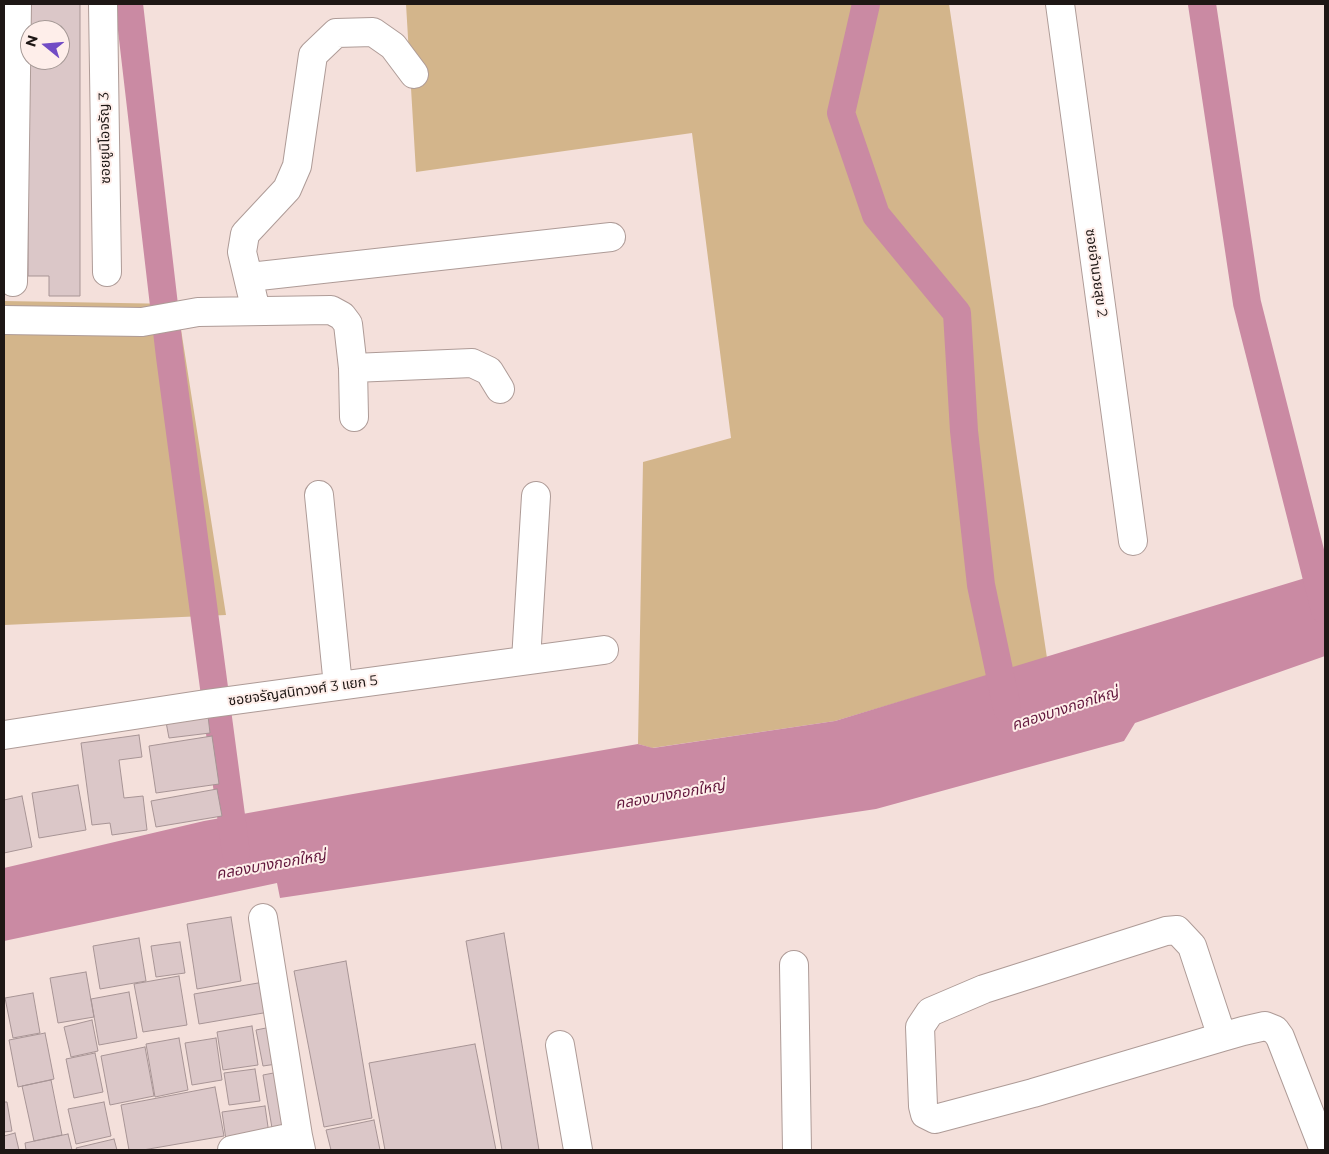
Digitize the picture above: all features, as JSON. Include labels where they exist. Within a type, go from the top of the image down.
[{"type":"street","points":[[13,282],[17,4]]},
{"type":"street","name":"ซอยยูนิโอจรัญ 3","points":[[103,4],[107,272]]},
{"type":"street","name":"ซอยอำนวยสุข 2","points":[[1060,4],[1133,541]]},
{"type":"street","points":[[256,311],[250,277],[242,252],[245,234],[287,189],[297,166],[313,55],[336,33],[373,32],[393,46],[414,74]]},
{"type":"street","points":[[250,277],[611,237]]},
{"type":"street","points":[[4,320],[142,322],[184,313],[330,310],[342,316],[348,324],[353,368],[354,417]]},
{"type":"street","points":[[353,368],[472,363],[489,371],[500,389]]},
{"type":"street","points":[[319,495],[338,686]]},
{"type":"street","points":[[526,660],[536,496]]},
{"type":"street","name":"ซอยจรัญสนิทวงศ์ 3 แยก 5","points":[[4,735],[206,704],[604,650]]},
{"type":"street","points":[[232,1150],[299,1143],[263,918]]},
{"type":"street","points":[[1222,1037],[1192,946],[1177,930],[1166,931],[984,989],[930,1012],[920,1027],[923,1106],[925,1114],[935,1119],[1033,1093],[1265,1026],[1274,1030],[1280,1037],[1324,1150]]},
{"type":"street","points":[[794,965],[797,1150]]},
{"type":"street","points":[[560,1045],[578,1150]]},
{"type":"shaded area","points":[[406,4],[949,4],[1047,658],[835,721],[652,748],[638,744],[643,462],[731,438],[692,133],[416,172]]},
{"type":"shaded area","points":[[4,301],[177,304],[226,615],[4,625]]},
{"type":"water","name":"คลองบางกอกใหญ่","points":[[1325,572],[1325,656],[1135,723],[1124,741],[876,809],[280,898],[277,883],[4,941],[4,868],[204,821],[353,794],[638,744],[653,748],[835,721]]},
{"type":"building","points":[[28,4],[80,4],[80,296],[49,296],[49,276],[28,276],[28,70],[70,70],[70,20],[28,20]]},
{"type":"building","points":[[208,716],[210,733],[169,738],[166,722]]},
{"type":"building","points":[[139,735],[142,757],[119,760],[124,798],[143,796],[147,830],[112,835],[110,823],[92,825],[81,743]]},
{"type":"building","points":[[212,736],[219,784],[156,793],[149,746]]},
{"type":"building","points":[[78,785],[86,830],[39,838],[32,793]]},
{"type":"building","points":[[217,789],[222,816],[156,827],[151,801]]},
{"type":"building","points":[[22,796],[32,847],[4,853],[4,800]]},
{"type":"building","points":[[231,917],[241,981],[197,989],[187,924]]},
{"type":"building","points":[[504,933],[539,1150],[502,1150],[466,941]]},
{"type":"building","points":[[139,938],[146,981],[100,989],[93,946]]},
{"type":"building","points":[[180,942],[185,973],[156,977],[151,946]]},
{"type":"building","points":[[346,961],[372,1118],[324,1127],[294,971]]},
{"type":"building","points":[[86,972],[94,1017],[58,1023],[50,978]]},
{"type":"building","points":[[179,976],[187,1025],[143,1032],[134,984]]},
{"type":"building","points":[[264,982],[269,1012],[199,1024],[194,994]]},
{"type":"building","points":[[129,992],[137,1038],[99,1045],[91,999]]},
{"type":"building","points":[[33,993],[40,1033],[13,1038],[5,998]]},
{"type":"building","points":[[92,1020],[98,1051],[71,1057],[64,1027]]},
{"type":"building","points":[[252,1026],[258,1065],[223,1070],[217,1032]]},
{"type":"building","points":[[276,1026],[283,1063],[263,1066],[256,1030]]},
{"type":"building","points":[[45,1033],[54,1079],[18,1087],[9,1040]]},
{"type":"building","points":[[179,1038],[188,1090],[155,1097],[146,1044]]},
{"type":"building","points":[[216,1038],[222,1080],[192,1085],[185,1043]]},
{"type":"building","points":[[475,1044],[496,1150],[385,1150],[369,1063]]},
{"type":"building","points":[[145,1047],[154,1096],[110,1105],[101,1056]]},
{"type":"building","points":[[95,1053],[103,1092],[74,1098],[66,1059]]},
{"type":"building","points":[[255,1069],[260,1101],[229,1105],[224,1073]]},
{"type":"building","points":[[284,1071],[293,1125],[272,1128],[263,1075]]},
{"type":"building","points":[[51,1080],[62,1135],[34,1141],[22,1086]]},
{"type":"building","points":[[215,1087],[224,1136],[143,1150],[129,1150],[121,1105]]},
{"type":"building","points":[[4,1102],[7,1102],[12,1131],[4,1132]]},
{"type":"building","points":[[104,1102],[111,1136],[76,1144],[68,1109]]},
{"type":"building","points":[[265,1106],[269,1134],[226,1140],[222,1112]]},
{"type":"building","points":[[374,1120],[380,1150],[331,1150],[326,1130]]},
{"type":"building","points":[[15,1133],[19,1150],[4,1150],[4,1136]]},
{"type":"building","points":[[68,1134],[72,1150],[26,1150],[25,1143]]},
{"type":"building","points":[[114,1139],[117,1150],[77,1150],[76,1148]]},
{"type":"waterway","points":[[129,4],[170,357],[236,853]]},
{"type":"waterway","points":[[866,4],[841,113],[876,215],[957,313],[964,431],[981,585],[1007,708]]},
{"type":"waterway","points":[[1202,4],[1247,303],[1325,610]]}]
